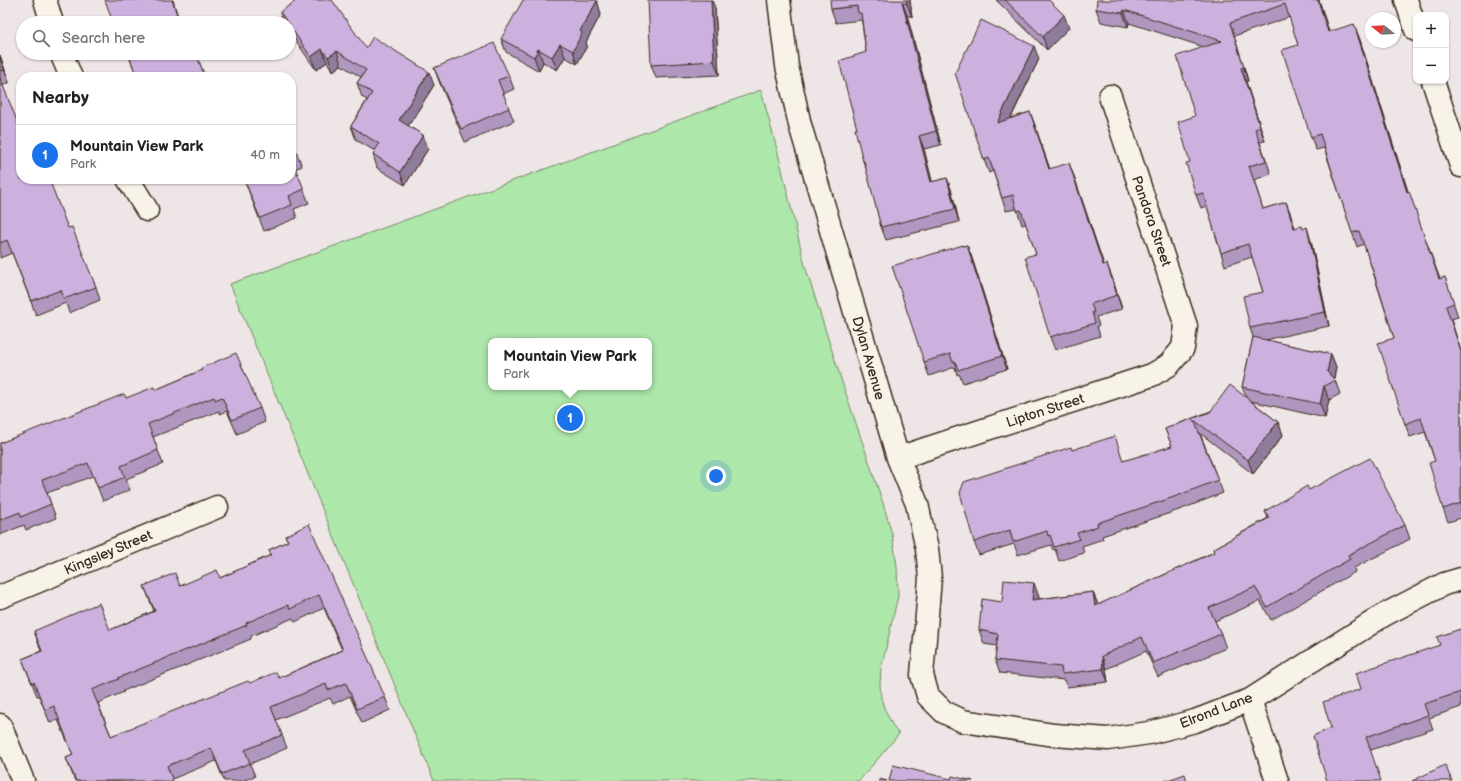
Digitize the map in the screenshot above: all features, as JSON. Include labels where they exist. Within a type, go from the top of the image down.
[{"type":"street","points":[[45,0],[50,16]]},
{"type":"street","name":"Dylan Avenue","points":[[779,0],[787,66],[800,125],[898,458],[916,504],[927,549],[930,578],[922,675],[928,696],[944,712]]},
{"type":"street","points":[[1406,0],[1413,21]]},
{"type":"street","points":[[64,60],[69,72]]},
{"type":"street","points":[[1434,84],[1461,166]]},
{"type":"street","name":"Pandora Street","points":[[1110,96],[1184,318],[1186,326],[1183,348]]},
{"type":"street","points":[[131,184],[147,210]]},
{"type":"street","name":"Lipton Street","points":[[898,458],[1152,375],[1169,365],[1183,348]]},
{"type":"street","name":"Kingsley Street","points":[[0,597],[217,507]]},
{"type":"street","name":"Elrond Lane","points":[[944,712],[963,721],[1021,731],[1108,739],[1149,732],[1195,721],[1250,700],[1384,615],[1444,584],[1461,579]]},
{"type":"street","points":[[1250,700],[1277,781]]},
{"type":"street","points":[[0,724],[23,781]]},
{"type":"green space","points":[[761,90],[779,157],[805,266],[892,534],[897,566],[898,596],[881,669],[880,685],[884,708],[894,728],[899,734],[859,781],[434,781],[230,284]]},
{"type":"building","points":[[105,0],[172,0],[178,16],[111,16]]},
{"type":"building","points":[[297,0],[332,0],[366,48],[373,37],[429,72],[399,120],[423,135],[400,172],[373,154],[379,144],[351,126],[372,93],[357,83],[366,70],[337,51],[328,57],[322,49],[311,57],[296,35],[296,16],[283,16],[280,12]]},
{"type":"building","points":[[523,0],[597,1],[580,31],[582,33],[573,51],[560,44],[552,57],[538,49],[534,57],[501,39]]},
{"type":"building","points":[[648,0],[711,0],[714,61],[651,65]]},
{"type":"building","points":[[830,0],[906,0],[907,4],[902,2],[936,131],[919,136],[931,182],[947,178],[955,209],[881,227],[863,161],[855,129],[857,129],[839,61],[866,52],[861,13],[858,13],[857,6],[831,9]]},
{"type":"building","points":[[1005,0],[1049,0],[1064,15],[1043,37]]},
{"type":"building","points":[[1097,0],[1318,0],[1328,32],[1354,24],[1407,192],[1409,191],[1439,279],[1445,277],[1454,303],[1446,306],[1461,352],[1461,503],[1443,509],[1429,463],[1435,461],[1421,418],[1405,424],[1378,343],[1394,338],[1374,274],[1359,231],[1352,233],[1320,134],[1311,137],[1282,50],[1298,45],[1285,4],[1230,23],[1244,67],[1241,68],[1260,127],[1255,129],[1266,161],[1249,166],[1263,209],[1286,202],[1294,228],[1302,226],[1303,229],[1307,227],[1325,312],[1250,328],[1243,296],[1263,292],[1248,244],[1221,253],[1203,193],[1196,195],[1186,163],[1190,162],[1178,122],[1195,116],[1177,56],[1222,41],[1124,10],[1123,13],[1096,9]]},
{"type":"building","points":[[981,20],[1034,46],[997,123],[1030,112],[1049,169],[1069,163],[1103,265],[1107,264],[1117,295],[1091,304],[1094,312],[1092,312],[1095,323],[1050,337],[1025,257],[1036,254],[1021,210],[1017,211],[1013,195],[1002,198],[989,158],[984,160],[955,73]]},
{"type":"building","points":[[494,43],[509,76],[498,80],[509,108],[461,129],[434,68]]},
{"type":"building","points":[[0,57],[4,70],[0,71]]},
{"type":"building","points":[[131,60],[199,60],[203,72],[135,72]]},
{"type":"building","points":[[0,78],[16,118],[16,184],[51,184],[68,228],[72,227],[96,287],[64,299],[61,290],[31,301],[7,240],[0,243]]},
{"type":"building","points":[[296,170],[304,189],[289,196],[292,205],[260,218],[246,184],[296,184]]},
{"type":"building","points":[[967,245],[1002,356],[958,370],[955,361],[953,362],[950,354],[924,362],[892,266]]},
{"type":"building","points":[[1253,337],[1331,354],[1327,372],[1335,380],[1324,386],[1320,404],[1242,387]]},
{"type":"building","points":[[236,353],[260,408],[232,420],[222,397],[215,400],[214,397],[148,424],[158,450],[121,466],[125,477],[98,488],[88,463],[42,480],[51,504],[21,517],[20,512],[0,520],[0,443],[124,394],[126,398],[154,387],[155,390],[202,370],[201,368]]},
{"type":"building","points":[[1230,385],[1278,422],[1248,460],[1194,420],[1218,480],[1177,496],[1097,523],[1098,526],[1077,533],[1080,539],[1054,547],[1047,531],[1013,542],[1010,530],[974,542],[960,493],[964,482],[1071,447],[1072,450],[1115,436],[1123,461],[1172,446],[1165,429],[1210,412]]},
{"type":"building","points":[[1370,458],[1405,525],[1348,555],[1350,559],[1267,607],[1255,587],[1209,608],[1221,634],[1153,663],[1142,637],[1102,656],[1103,669],[1062,674],[1061,667],[995,660],[998,634],[979,630],[982,599],[1002,602],[1004,580],[1034,583],[1032,600],[1093,592],[1095,606],[1215,552],[1213,549],[1269,518],[1265,511],[1307,486],[1309,490]]},
{"type":"building","points":[[309,524],[385,697],[357,709],[346,683],[328,690],[326,684],[271,707],[282,735],[245,750],[250,763],[222,774],[211,748],[167,766],[173,781],[76,781],[66,758],[73,755],[54,706],[45,710],[34,682],[32,683],[22,659],[42,651],[34,631],[99,603],[110,630],[155,611],[144,586],[175,573],[180,586],[217,570],[220,578],[271,555],[269,550],[288,541],[285,536]],"holes":[[[319,595],[343,650],[279,678],[276,672],[250,683],[248,681],[111,736],[92,690],[247,625],[246,623],[288,605],[290,609]]]},
{"type":"building","points":[[1460,629],[1461,692],[1424,704],[1428,715],[1366,737],[1381,781],[1327,781],[1313,736],[1331,728],[1323,702],[1361,689],[1356,673],[1440,645],[1437,637]]},
{"type":"building","points":[[893,765],[951,779],[952,776],[973,781],[889,781]]},
{"type":"building","points":[[1445,765],[1452,781],[1412,781]]},
{"type":"building","points":[[1185,774],[1187,781],[1165,781]]},
{"type":"place","name":"Mountain View Park","points":[[570,418]]}]
